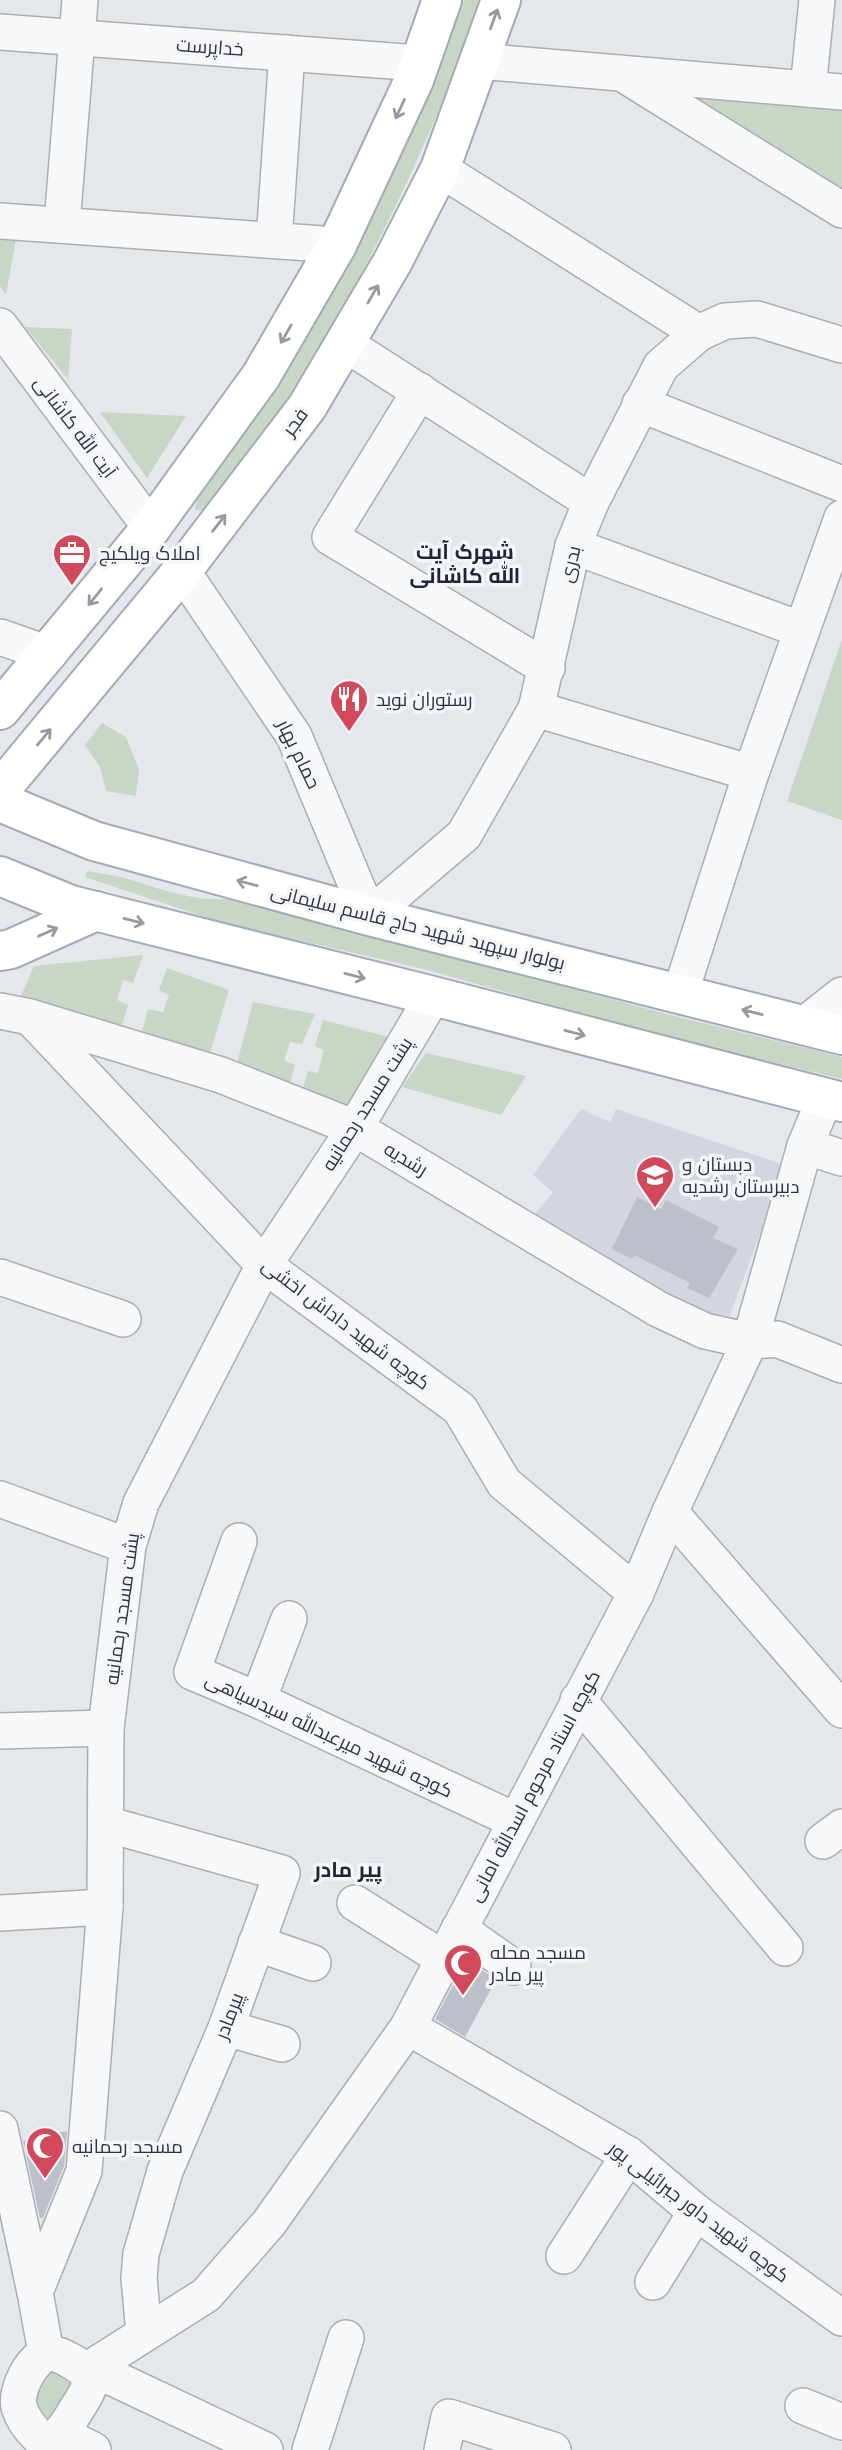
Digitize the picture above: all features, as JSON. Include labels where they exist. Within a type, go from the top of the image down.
[{"type":"main road","points":[[0,710],[151,528],[261,376],[337,245],[414,80],[442,0]]},
{"type":"main road","name":"فجر","points":[[0,790],[181,571],[307,407],[393,261],[440,169],[500,0]]},
{"type":"main road","points":[[151,528],[181,571]]},
{"type":"main road","name":"بولوار سپهبد شهید حاج قاسم سلیمانی","points":[[0,802],[94,841],[369,916],[842,1035]]},
{"type":"main road","points":[[0,876],[71,905],[833,1100]]},
{"type":"main road","points":[[0,951],[11,949],[96,911]]},
{"type":"street","points":[[62,224],[80,0]]},
{"type":"street","points":[[808,89],[817,0]]},
{"type":"street","name":"خداپرست","points":[[0,32],[419,63]]},
{"type":"street","points":[[274,240],[287,53]]},
{"type":"street","points":[[479,61],[842,92]]},
{"type":"street","points":[[622,73],[842,210]]},
{"type":"street","points":[[440,169],[699,333]]},
{"type":"street","points":[[0,221],[337,245]]},
{"type":"street","name":"بدری","points":[[369,916],[464,835],[536,709],[573,546],[591,502],[661,366],[699,333],[724,321],[757,319],[842,345]]},
{"type":"street","name":"آیت الله کاشانی","points":[[0,326],[151,528]]},
{"type":"street","points":[[344,343],[591,502]]},
{"type":"street","points":[[420,391],[330,537],[547,668]]},
{"type":"street","points":[[640,404],[842,484]]},
{"type":"street","points":[[680,993],[751,773],[842,518]]},
{"type":"street","points":[[573,546],[802,630]]},
{"type":"street","name":"حمام بهار","points":[[181,571],[294,736],[369,916]]},
{"type":"street","points":[[0,637],[49,654]]},
{"type":"street","points":[[536,709],[751,773]]},
{"type":"street","points":[[804,1025],[842,995]]},
{"type":"street","name":"پشت مسجد رحمانیه","points":[[36,2292],[84,2171],[105,1907],[106,1728],[128,1546],[141,1503],[264,1265],[355,1128],[433,996]]},
{"type":"street","name":"رشدیه","points":[[10,1019],[221,1075],[355,1128],[658,1309],[705,1331],[750,1342],[777,1339],[842,1365]]},
{"type":"street","name":"کوچه شهید داداش اخشی","points":[[10,1019],[264,1265],[460,1409],[505,1483],[636,1593]]},
{"type":"street","name":"کوچه استاد مرحوم اسدالله امانی","points":[[88,2375],[144,2334],[206,2295],[269,2223],[408,2027],[636,1593],[672,1515],[750,1342],[805,1146],[833,1100]]},
{"type":"street","points":[[805,1146],[842,1158]]},
{"type":"street","points":[[0,1277],[123,1319]]},
{"type":"street","points":[[0,1499],[128,1546]]},
{"type":"street","points":[[672,1515],[842,1710]]},
{"type":"street","name":"کوچه شهید میرعبدالله سیدسیاهی","points":[[239,1541],[192,1672],[258,1700],[516,1821]]},
{"type":"street","points":[[258,1700],[289,1619]]},
{"type":"street","points":[[578,1700],[785,1948]]},
{"type":"street","points":[[0,1731],[106,1728]]},
{"type":"street","name":"پیرمادر","points":[[106,1824],[282,1872],[226,2028],[165,2171],[141,2254],[139,2278],[144,2334]]},
{"type":"street","points":[[355,1903],[444,1959]]},
{"type":"street","points":[[0,1913],[105,1907]]},
{"type":"street","points":[[459,1929],[513,1967]]},
{"type":"street","points":[[256,1943],[313,1963]]},
{"type":"street","name":"کوچه شهید داور جبرائیلی پور","points":[[408,2027],[629,2155],[695,2212],[842,2318]]},
{"type":"street","points":[[226,2028],[282,2043]]},
{"type":"street","points":[[0,2129],[36,2292],[46,2353]]},
{"type":"street","points":[[564,2256],[629,2155]]},
{"type":"street","points":[[653,2283],[695,2212]]},
{"type":"street","points":[[310,2450],[346,2338]]},
{"type":"street","points":[[30,2427],[19,2394],[34,2361],[46,2353],[57,2354],[88,2375],[109,2376],[265,2450]]},
{"type":"street","points":[[30,2427],[86,2395],[88,2375]]},
{"type":"street","points":[[803,2406],[842,2423]]},
{"type":"street","points":[[442,2450],[449,2417],[553,2450]]},
{"type":"street","points":[[30,2427],[93,2450]]},
{"type":"shaded area","name":"دبستان و دبیرستان رشدیه","points":[[581,1109],[610,1122],[616,1109],[779,1163],[783,1173],[728,1320],[718,1326],[526,1225],[553,1192],[533,1175]]},
{"type":"green space","points":[[461,0],[482,0],[444,99],[377,244],[326,337],[278,413],[213,504],[202,511],[195,509],[197,497],[435,76]]},
{"type":"green space","points":[[669,94],[842,106],[842,200]]},
{"type":"green space","points":[[0,238],[16,239],[6,295],[0,286]]},
{"type":"green space","points":[[25,327],[72,329],[68,379]]},
{"type":"green space","points":[[100,412],[186,416],[147,478]]},
{"type":"green space","points":[[842,639],[842,820],[787,801]]},
{"type":"green space","points":[[102,723],[126,737],[139,770],[136,796],[106,791],[100,767],[85,745]]},
{"type":"green space","points":[[87,871],[193,897],[236,898],[674,1016],[842,1057],[842,1079],[637,1029],[427,970],[217,921],[85,877]]},
{"type":"green space","points":[[143,955],[133,983],[123,980],[117,1000],[128,1005],[121,1028],[21,996],[34,966]]},
{"type":"green space","points":[[167,968],[229,990],[209,1057],[142,1031],[148,1009],[163,1012],[169,995],[159,990]]},
{"type":"green space","points":[[253,1002],[315,1014],[302,1044],[290,1042],[284,1061],[295,1065],[289,1087],[236,1067]]},
{"type":"green space","points":[[323,1020],[389,1037],[342,1116],[302,1092],[308,1071],[318,1073],[324,1050],[315,1046]]},
{"type":"green space","points":[[426,1053],[526,1076],[501,1115],[402,1087]]},
{"type":"green space","points":[[46,2366],[75,2379],[49,2424],[43,2423],[36,2403]]},
{"type":"building","points":[[637,1197],[661,1209],[666,1200],[719,1227],[713,1238],[738,1249],[709,1298],[687,1288],[690,1283],[634,1255],[632,1259],[612,1249]]},
{"type":"building","points":[[467,1959],[496,1980],[465,2037],[435,2019]]},
{"type":"building","name":"مسجد رحمانیه","points":[[67,2131],[64,2166],[43,2218],[40,2218],[23,2141]]},
{"type":"place","name":"املاک ویلکیج","points":[[72,587]]},
{"type":"place","name":"رستوران نوید","points":[[349,733]]},
{"type":"place","name":"دبستان و دبیرستان رشدیه","points":[[655,1209]]},
{"type":"place","name":"مسجد محله پیر مادر","points":[[463,1997]]},
{"type":"place","name":"مسجد رحمانیه","points":[[45,2180]]},
{"type":"district","name":"شهرک آیت الله کاشانی","points":[[465,563]]},
{"type":"district","name":"پیر مادر","points":[[348,1869]]}]
